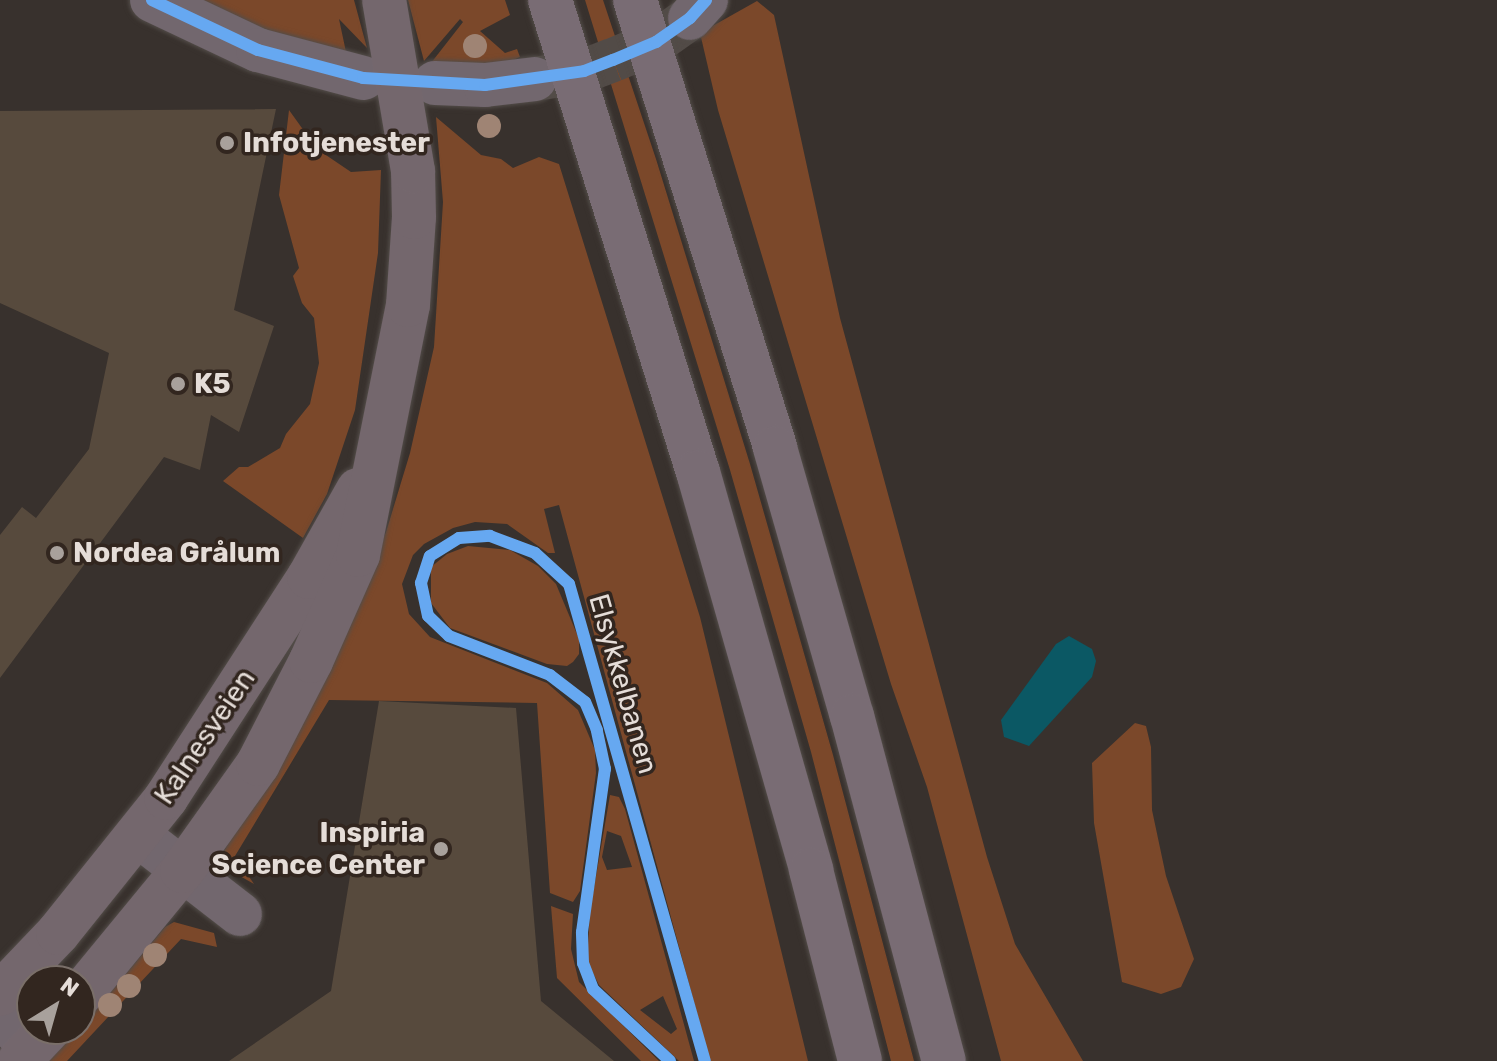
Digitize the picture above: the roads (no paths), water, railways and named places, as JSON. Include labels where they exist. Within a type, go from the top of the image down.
[{"type":"highway","points":[[550,0],[634,257],[702,487],[811,870],[860,1061]]},
{"type":"highway","points":[[635,0],[779,462],[865,761],[944,1061]]},
{"type":"main road","name":"Kalnesveien","points":[[96,976],[182,871],[258,764],[311,661],[358,555],[408,305],[414,217],[413,171],[384,0]]},
{"type":"main road","name":"Kalnesveien","points":[[0,994],[58,933],[138,835],[222,715],[309,577],[377,457]]},
{"type":"street","points":[[152,0],[258,50],[363,78]]},
{"type":"street","points":[[435,83],[485,85],[535,79]]},
{"type":"street","points":[[138,835],[240,914]]},
{"type":"street","points":[[0,1014],[33,1046]]},
{"type":"water","points":[[1069,636],[1092,649],[1096,661],[1092,677],[1029,746],[1004,737],[1001,720],[1056,644]]},
{"type":"tunnel","points":[[535,79],[584,71],[613,60],[656,42],[690,18]]},
{"type":"place","name":"Infotjenester","points":[[227,143]]},
{"type":"place","name":"K5","points":[[178,384]]},
{"type":"place","name":"Nordea Grålum","points":[[57,553]]},
{"type":"place","name":"Inspiria Science Center","points":[[441,849]]}]
